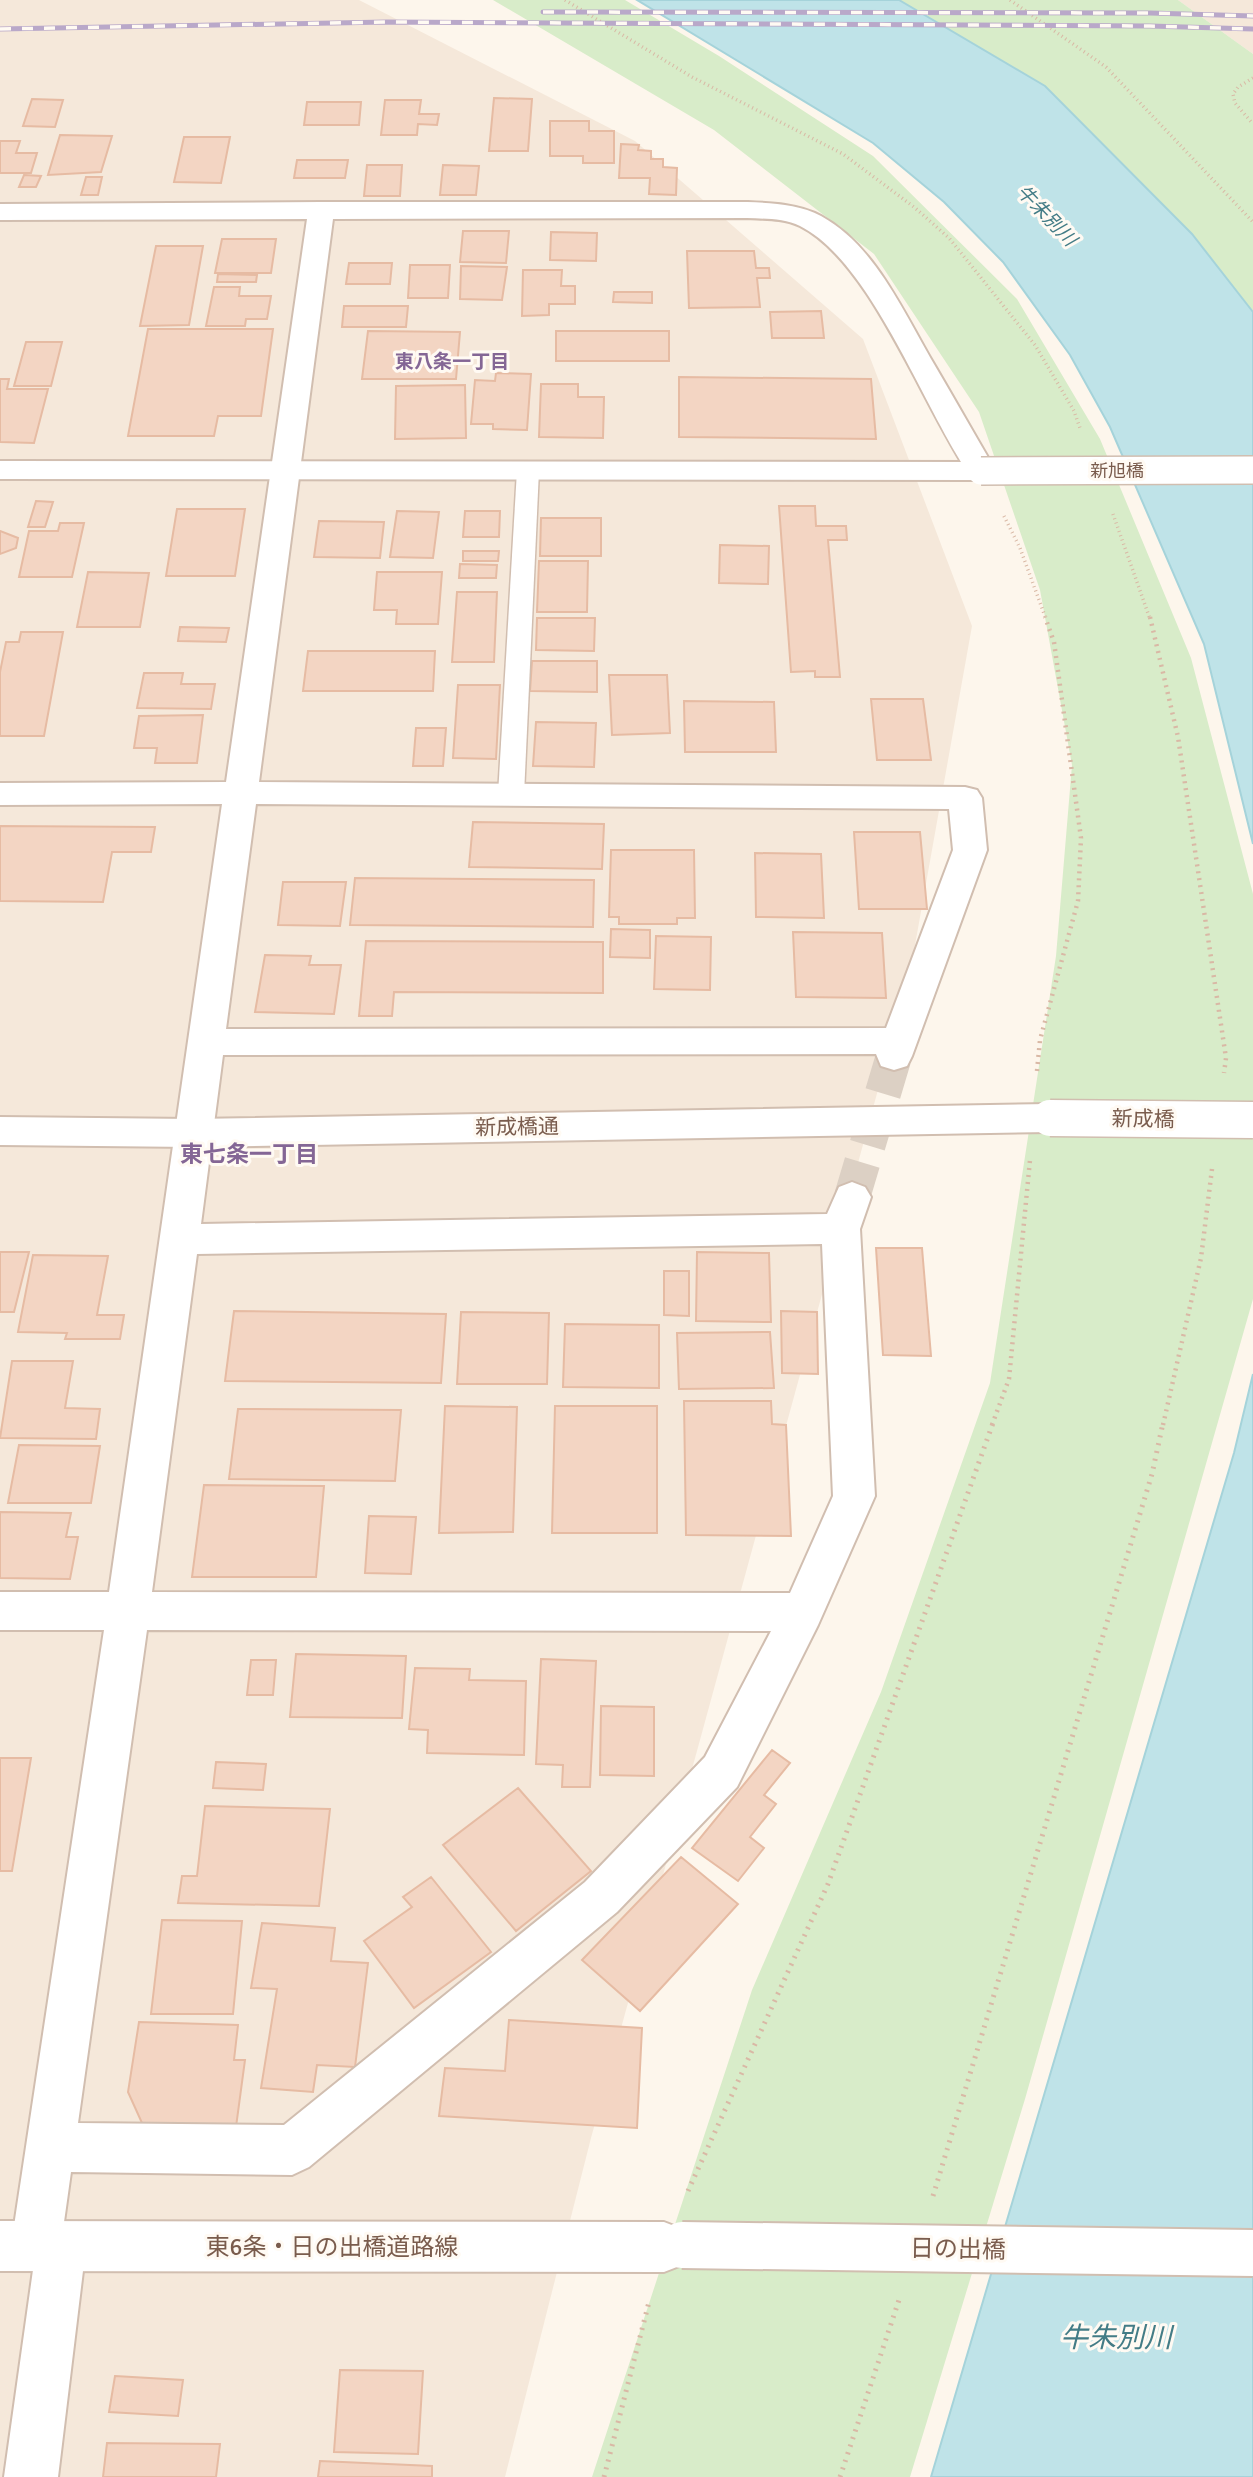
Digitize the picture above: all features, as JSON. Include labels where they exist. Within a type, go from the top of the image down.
[{"type":"street","points":[[0,212],[747,209],[778,212],[811,222],[848,252],[871,282],[982,471]]},
{"type":"street","points":[[31,2477],[32,2246],[50,2147],[128,1611],[321,210]]},
{"type":"street","name":"新旭橋","points":[[0,470],[1253,470]]},
{"type":"street","points":[[0,794],[965,798],[970,850],[897,1049],[206,1042]]},
{"type":"street","name":"新成橋","points":[[1042,1118],[1253,1120]]},
{"type":"street","name":"新成橋通","points":[[0,1131],[193,1133],[1042,1118]]},
{"type":"street","points":[[50,2147],[292,2150],[601,1897],[721,1772],[803,1612],[854,1496],[847,1213],[180,1239]]},
{"type":"street","points":[[0,1611],[803,1612]]},
{"type":"street","name":"東6条・日の出橋道路線","points":[[32,2246],[673,2246]]},
{"type":"street","name":"日の出橋","points":[[673,2246],[1253,2253]]},
{"type":"lane","points":[[511,795],[528,470]]},
{"type":"path","points":[[1010,0],[1106,67],[1253,222]]},
{"type":"path","points":[[1253,78],[1238,87],[1234,94],[1235,103],[1253,124]]},
{"type":"path","points":[[604,2477],[673,2246],[828,1884],[1009,1379],[1042,1118],[1040,1040],[1078,901],[1081,838],[1054,642],[1020,548],[982,471]]},
{"type":"shaded area","points":[[0,0],[359,0],[635,141],[863,339],[972,626],[910,973],[591,2138],[505,2477],[0,2477]]},
{"type":"shaded area","points":[[1178,0],[1253,0],[1253,54]]},
{"type":"green space","points":[[493,0],[625,0],[719,56],[873,156],[1017,299],[1100,439],[1191,658],[1253,894],[1253,1299],[1025,2099],[910,2477],[592,2477],[752,1990],[881,1692],[990,1383],[1056,956],[1072,765],[1040,590],[979,412],[874,254],[714,130]]},
{"type":"green space","points":[[899,0],[1178,0],[1253,54],[1253,312],[1192,234],[1045,86]]},
{"type":"water","name":"牛朱別川","points":[[637,0],[899,0],[1045,86],[1192,234],[1253,312],[1253,844],[1204,644],[1110,427],[1070,355],[1003,262],[944,202],[873,143]]},
{"type":"water","name":"牛朱別川","points":[[1253,1374],[1253,2477],[931,2477],[1234,1453]]},
{"type":"building","points":[[494,98],[532,99],[528,151],[489,151]]},
{"type":"building","points":[[32,99],[63,100],[55,127],[23,126]]},
{"type":"building","points":[[385,100],[421,100],[419,114],[439,114],[437,125],[418,124],[417,135],[381,135]]},
{"type":"building","points":[[307,102],[361,102],[359,125],[304,125]]},
{"type":"building","points":[[550,121],[589,121],[589,131],[614,131],[614,163],[583,163],[583,156],[550,156]]},
{"type":"building","points":[[60,135],[112,136],[101,172],[48,175]]},
{"type":"building","points":[[184,137],[230,137],[221,183],[174,182]]},
{"type":"building","points":[[0,141],[20,141],[16,153],[37,153],[31,173],[0,173]]},
{"type":"building","points":[[621,144],[639,145],[638,150],[651,151],[651,159],[663,159],[663,167],[677,168],[676,195],[649,194],[650,178],[619,178]]},
{"type":"building","points":[[297,160],[348,160],[345,178],[294,178]]},
{"type":"building","points":[[367,165],[402,165],[400,196],[364,196]]},
{"type":"building","points":[[443,165],[479,166],[476,195],[440,195]]},
{"type":"building","points":[[24,175],[41,176],[36,187],[19,187]]},
{"type":"building","points":[[86,177],[102,177],[98,195],[81,195]]},
{"type":"building","points":[[463,231],[509,231],[506,263],[460,262]]},
{"type":"building","points":[[551,232],[597,233],[596,261],[550,260]]},
{"type":"building","points":[[222,239],[276,239],[271,273],[215,273]]},
{"type":"building","points":[[156,246],[203,246],[189,325],[140,326]]},
{"type":"building","points":[[687,251],[754,251],[756,268],[769,268],[770,278],[757,278],[760,307],[689,308]]},
{"type":"building","points":[[349,263],[392,263],[390,284],[346,284]]},
{"type":"building","points":[[410,265],[450,265],[448,298],[408,298]]},
{"type":"building","points":[[461,266],[507,267],[502,300],[460,299]]},
{"type":"building","points":[[523,270],[562,270],[561,286],[575,286],[575,304],[549,304],[549,315],[522,316]]},
{"type":"building","points":[[218,274],[257,275],[256,282],[217,282]]},
{"type":"building","points":[[214,287],[240,287],[239,296],[271,296],[267,319],[246,319],[245,326],[206,326]]},
{"type":"building","points":[[614,292],[652,292],[652,303],[613,302]]},
{"type":"building","points":[[344,306],[408,306],[406,327],[342,327]]},
{"type":"building","points":[[821,311],[824,338],[772,338],[770,312]]},
{"type":"building","points":[[148,329],[273,329],[261,416],[218,416],[214,436],[128,436]]},
{"type":"building","points":[[368,331],[460,332],[456,379],[362,379]]},
{"type":"building","points":[[556,331],[669,331],[669,361],[556,361]]},
{"type":"building","points":[[26,342],[62,342],[51,386],[14,386]]},
{"type":"building","points":[[496,373],[531,374],[527,430],[493,429],[493,424],[471,424],[475,380],[495,381]]},
{"type":"building","points":[[679,377],[871,379],[876,439],[679,437]]},
{"type":"building","points":[[0,379],[9,379],[7,389],[48,389],[34,443],[0,442]]},
{"type":"building","points":[[541,384],[578,384],[578,397],[604,397],[603,438],[539,437]]},
{"type":"building","points":[[465,385],[466,438],[395,439],[396,386]]},
{"type":"building","points":[[36,501],[53,502],[45,527],[28,527]]},
{"type":"building","points":[[779,506],[815,506],[816,526],[846,526],[847,540],[828,540],[840,677],[815,677],[815,671],[791,672]]},
{"type":"building","points":[[177,509],[245,509],[235,576],[166,576]]},
{"type":"building","points":[[397,511],[439,512],[433,558],[390,557]]},
{"type":"building","points":[[465,511],[500,511],[499,537],[463,537]]},
{"type":"building","points":[[541,518],[601,518],[601,556],[540,556]]},
{"type":"building","points":[[319,521],[384,522],[380,558],[314,557]]},
{"type":"building","points":[[60,523],[84,523],[72,577],[19,577],[29,531],[58,531]]},
{"type":"building","points":[[0,531],[18,538],[16,548],[0,554]]},
{"type":"building","points":[[720,545],[769,546],[768,584],[719,583]]},
{"type":"building","points":[[463,551],[499,551],[498,561],[463,561]]},
{"type":"building","points":[[539,561],[588,561],[587,612],[537,612]]},
{"type":"building","points":[[460,564],[497,565],[496,578],[459,578]]},
{"type":"building","points":[[88,572],[149,573],[140,627],[77,627]]},
{"type":"building","points":[[377,572],[442,572],[438,624],[396,624],[397,610],[374,610]]},
{"type":"building","points":[[457,592],[497,592],[494,662],[452,662]]},
{"type":"building","points":[[537,618],[595,618],[594,651],[536,650]]},
{"type":"building","points":[[180,627],[229,628],[226,642],[178,641]]},
{"type":"building","points":[[21,632],[63,632],[44,736],[0,736],[0,672],[6,642],[19,642]]},
{"type":"building","points":[[308,651],[435,651],[433,691],[303,691]]},
{"type":"building","points":[[532,661],[597,661],[597,692],[530,691]]},
{"type":"building","points":[[144,673],[183,673],[181,684],[215,684],[211,709],[137,708]]},
{"type":"building","points":[[609,675],[667,675],[670,733],[612,735]]},
{"type":"building","points":[[458,685],[500,685],[496,759],[453,758]]},
{"type":"building","points":[[871,699],[923,699],[931,760],[877,760]]},
{"type":"building","points":[[684,701],[774,702],[776,752],[685,752]]},
{"type":"building","points":[[203,715],[197,763],[155,763],[157,748],[134,748],[139,716]]},
{"type":"building","points":[[536,722],[596,723],[594,767],[533,766]]},
{"type":"building","points":[[416,728],[446,728],[443,766],[413,766]]},
{"type":"building","points":[[473,822],[604,824],[602,869],[469,867]]},
{"type":"building","points":[[0,826],[155,827],[151,852],[112,852],[103,902],[0,901]]},
{"type":"building","points":[[854,832],[920,832],[927,909],[859,909]]},
{"type":"building","points":[[611,850],[694,850],[695,918],[677,918],[677,924],[619,924],[619,917],[609,917]]},
{"type":"building","points":[[755,853],[821,854],[824,918],[756,917]]},
{"type":"building","points":[[355,878],[594,880],[593,927],[350,925]]},
{"type":"building","points":[[283,882],[346,882],[340,926],[278,925]]},
{"type":"building","points":[[611,929],[650,930],[650,958],[610,957]]},
{"type":"building","points":[[793,932],[882,933],[886,998],[796,997]]},
{"type":"building","points":[[656,936],[711,937],[710,990],[654,989]]},
{"type":"building","points":[[366,941],[603,942],[603,993],[394,992],[392,1016],[359,1016]]},
{"type":"building","points":[[265,955],[311,956],[309,965],[341,965],[334,1014],[255,1012]]},
{"type":"building","points":[[876,1248],[922,1248],[931,1356],[883,1355]]},
{"type":"building","points":[[0,1252],[29,1252],[14,1312],[0,1312]]},
{"type":"building","points":[[697,1252],[769,1253],[771,1322],[696,1321]]},
{"type":"building","points":[[33,1255],[108,1256],[97,1315],[124,1315],[120,1339],[65,1339],[67,1333],[18,1332]]},
{"type":"building","points":[[664,1271],[689,1271],[689,1316],[664,1315]]},
{"type":"building","points":[[234,1311],[446,1314],[441,1383],[225,1381]]},
{"type":"building","points":[[781,1311],[817,1312],[818,1374],[782,1373]]},
{"type":"building","points":[[461,1312],[549,1313],[547,1384],[457,1384]]},
{"type":"building","points":[[565,1324],[659,1325],[659,1388],[563,1387]]},
{"type":"building","points":[[770,1332],[774,1388],[679,1389],[677,1333]]},
{"type":"building","points":[[12,1361],[73,1361],[65,1408],[100,1409],[96,1439],[0,1438]]},
{"type":"building","points":[[684,1401],[771,1401],[772,1424],[786,1425],[791,1536],[686,1535]]},
{"type":"building","points":[[445,1406],[517,1407],[513,1532],[439,1533]]},
{"type":"building","points":[[555,1406],[657,1406],[657,1533],[552,1533]]},
{"type":"building","points":[[238,1409],[401,1410],[395,1481],[229,1479]]},
{"type":"building","points":[[19,1445],[100,1446],[91,1503],[8,1503]]},
{"type":"building","points":[[204,1485],[324,1486],[316,1577],[192,1577]]},
{"type":"building","points":[[0,1512],[71,1513],[66,1537],[78,1537],[70,1579],[0,1578]]},
{"type":"building","points":[[369,1516],[416,1517],[411,1574],[365,1573]]},
{"type":"building","points":[[296,1654],[406,1656],[402,1718],[290,1717]]},
{"type":"building","points":[[541,1659],[596,1661],[590,1787],[562,1787],[563,1765],[536,1764]]},
{"type":"building","points":[[251,1660],[276,1660],[273,1695],[247,1695]]},
{"type":"building","points":[[415,1668],[470,1669],[469,1680],[526,1681],[524,1755],[427,1753],[428,1730],[409,1729]]},
{"type":"building","points":[[601,1706],[654,1707],[654,1776],[600,1775]]},
{"type":"building","points":[[772,1750],[790,1763],[764,1795],[776,1804],[750,1837],[764,1848],[738,1881],[692,1848]]},
{"type":"building","points":[[0,1758],[31,1758],[12,1871],[0,1871]]},
{"type":"building","points":[[216,1762],[266,1764],[263,1790],[213,1788]]},
{"type":"building","points":[[518,1788],[591,1871],[516,1931],[443,1845]]},
{"type":"building","points":[[205,1806],[330,1809],[319,1906],[178,1903],[182,1876],[197,1876]]},
{"type":"building","points":[[681,1857],[738,1904],[640,2011],[582,1960]]},
{"type":"building","points":[[431,1877],[491,1952],[414,2008],[364,1941],[412,1907],[403,1897]]},
{"type":"building","points":[[162,1920],[242,1921],[233,2014],[151,2014]]},
{"type":"building","points":[[262,1923],[335,1928],[331,1961],[368,1963],[355,2067],[317,2065],[313,2092],[261,2088],[277,1989],[251,1988]]},
{"type":"building","points":[[509,2020],[642,2028],[637,2128],[439,2116],[445,2068],[505,2071]]},
{"type":"building","points":[[139,2022],[238,2025],[234,2060],[245,2060],[236,2127],[142,2123],[128,2092]]},
{"type":"building","points":[[340,2370],[423,2371],[418,2454],[334,2452]]},
{"type":"building","points":[[115,2376],[183,2380],[178,2416],[109,2412]]},
{"type":"building","points":[[107,2443],[220,2444],[216,2477],[103,2477]]},
{"type":"building","points":[[320,2461],[432,2466],[432,2477],[318,2477]]},
{"type":"tunnel","points":[[852,1197],[894,1056]]},
{"type":"railway","points":[[543,12],[1150,13],[1253,16]]},
{"type":"railway","points":[[0,29],[387,22],[1150,26],[1253,29]]},
{"type":"district","name":"東八条一丁目","points":[[452,361]]},
{"type":"district","name":"東七条一丁目","points":[[249,1154]]}]
